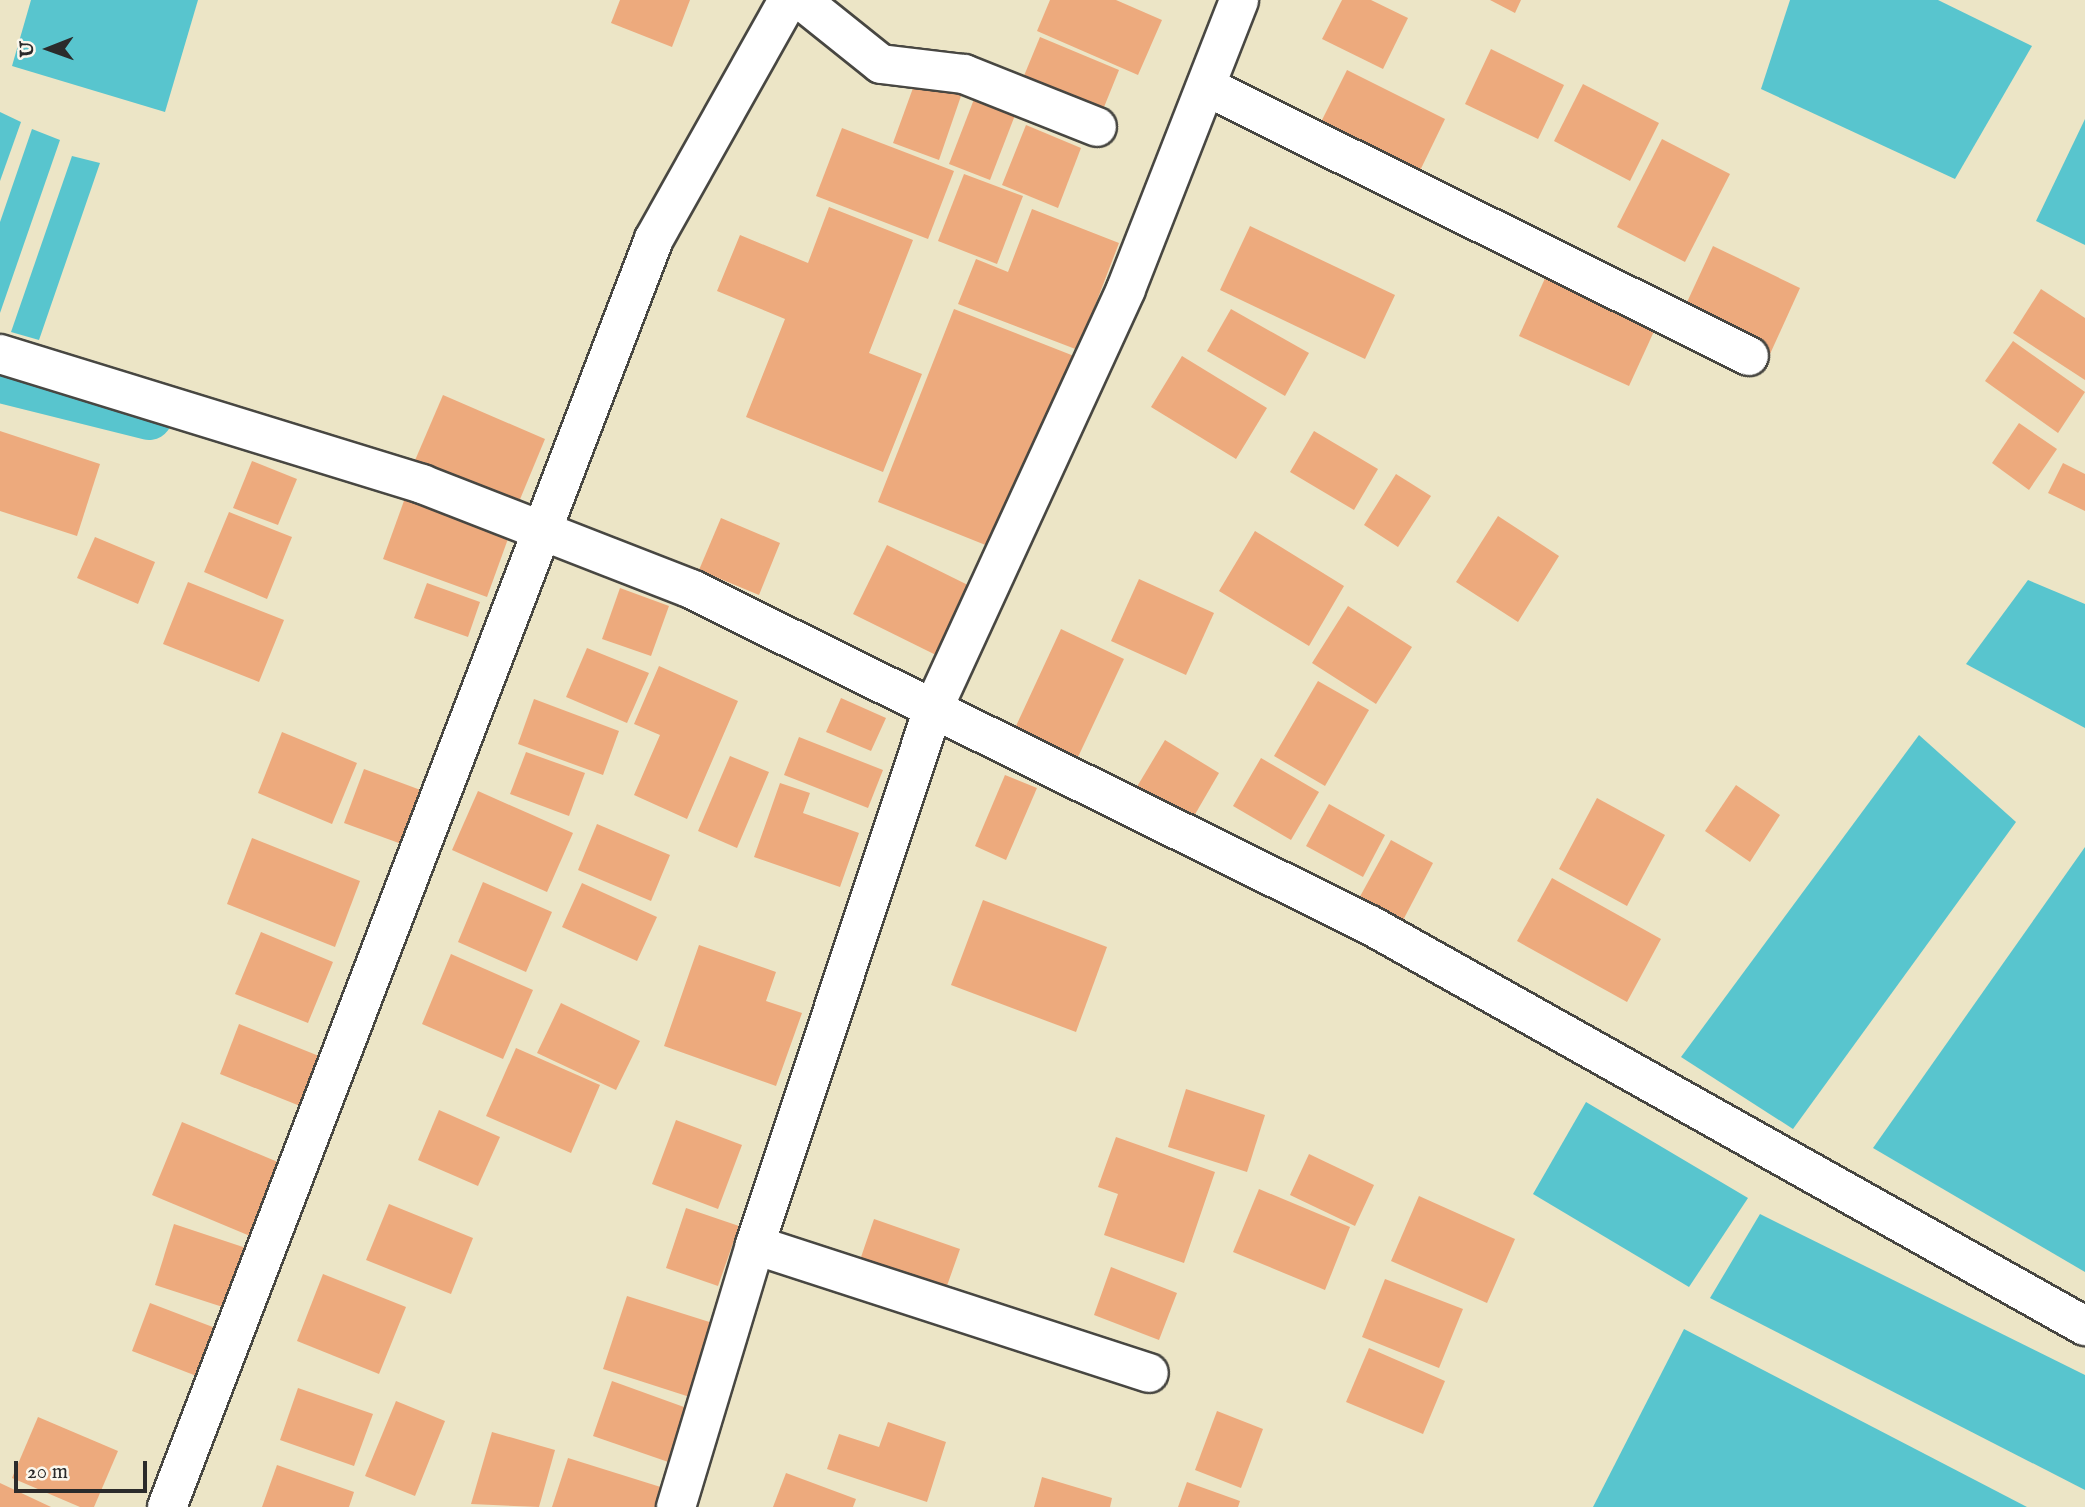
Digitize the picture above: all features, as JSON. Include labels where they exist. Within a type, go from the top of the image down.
[{"type":"street","points":[[167,1507],[538,533],[654,239],[788,0]]},
{"type":"street","points":[[801,0],[881,64],[964,74],[1097,127]]},
{"type":"street","points":[[676,1507],[755,1245],[933,709],[1126,289],[1239,0]]},
{"type":"street","points":[[1207,87],[1748,356]]},
{"type":"street","points":[[0,354],[422,484],[538,533],[691,589],[1370,925],[2085,1326]]},
{"type":"street","points":[[755,1245],[1149,1373]]},
{"type":"water","points":[[31,0],[198,0],[165,112],[12,66]]},
{"type":"water","points":[[1790,0],[1938,0],[2032,46],[1955,179],[1761,89]]},
{"type":"water","points":[[0,112],[21,122],[0,181]]},
{"type":"water","points":[[2085,119],[2085,245],[2036,221]]},
{"type":"water","points":[[32,129],[60,140],[0,313],[0,222]]},
{"type":"water","points":[[72,156],[100,163],[39,340],[11,332]]},
{"type":"water","points":[[2028,580],[2085,604],[2085,728],[1966,664]]},
{"type":"water","points":[[1919,735],[2016,822],[1793,1129],[1681,1057]]},
{"type":"water","points":[[2085,847],[2085,1272],[1873,1148]]},
{"type":"water","points":[[1586,1102],[1748,1198],[1689,1287],[1533,1194]]},
{"type":"water","points":[[1760,1214],[2085,1375],[2085,1490],[1710,1298]]},
{"type":"water","points":[[1684,1329],[2027,1507],[1593,1507]]},
{"type":"building","points":[[620,0],[690,0],[672,47],[611,23]]},
{"type":"building","points":[[1050,0],[1116,0],[1162,20],[1138,75],[1037,31]]},
{"type":"building","points":[[1342,0],[1371,0],[1408,18],[1383,69],[1322,39]]},
{"type":"building","points":[[1490,0],[1521,0],[1515,13]]},
{"type":"building","points":[[1040,37],[1119,70],[1100,117],[1021,83]]},
{"type":"building","points":[[1491,49],[1564,85],[1538,139],[1465,104]]},
{"type":"building","points":[[1347,70],[1445,119],[1414,183],[1315,134]]},
{"type":"building","points":[[917,77],[962,93],[939,160],[893,143]]},
{"type":"building","points":[[1583,84],[1659,123],[1630,181],[1554,141]]},
{"type":"building","points":[[976,94],[1017,110],[990,180],[949,164]]},
{"type":"building","points":[[1026,125],[1081,148],[1058,208],[1002,185]]},
{"type":"building","points":[[842,128],[954,171],[928,239],[816,196]]},
{"type":"building","points":[[1662,139],[1730,174],[1685,262],[1617,227]]},
{"type":"building","points":[[964,174],[1023,196],[997,264],[938,241]]},
{"type":"building","points":[[829,207],[913,240],[869,353],[922,374],[883,472],[746,417],[785,319],[717,291],[740,235],[808,263]]},
{"type":"building","points":[[1032,209],[1119,243],[1078,350],[958,304],[976,259],[1008,272]]},
{"type":"building","points":[[1250,226],[1395,295],[1365,359],[1220,290]]},
{"type":"building","points":[[1713,246],[1800,288],[1770,354],[1682,313]]},
{"type":"building","points":[[1551,265],[1661,316],[1629,386],[1519,336]]},
{"type":"building","points":[[2041,289],[2085,318],[2085,380],[2013,333]]},
{"type":"building","points":[[954,309],[1074,356],[998,550],[878,502]]},
{"type":"building","points":[[1231,309],[1309,353],[1285,396],[1207,351]]},
{"type":"building","points":[[2013,341],[2085,392],[2058,433],[1985,381]]},
{"type":"building","points":[[1182,356],[1267,408],[1236,459],[1151,407]]},
{"type":"building","points":[[443,395],[545,439],[516,509],[413,465]]},
{"type":"building","points":[[2019,423],[2057,449],[2029,490],[1992,463]]},
{"type":"building","points":[[0,431],[100,464],[77,536],[0,511]]},
{"type":"building","points":[[1314,431],[1378,469],[1354,510],[1290,472]]},
{"type":"building","points":[[252,461],[297,479],[278,525],[233,508]]},
{"type":"building","points":[[2063,463],[2085,474],[2085,511],[2048,493]]},
{"type":"building","points":[[1396,474],[1431,496],[1398,547],[1364,525]]},
{"type":"building","points":[[405,498],[509,536],[487,597],[383,559]]},
{"type":"building","points":[[229,512],[292,537],[267,599],[204,572]]},
{"type":"building","points":[[1498,516],[1559,556],[1518,622],[1456,582]]},
{"type":"building","points":[[721,518],[780,543],[759,595],[699,570]]},
{"type":"building","points":[[1255,531],[1344,586],[1309,646],[1219,591]]},
{"type":"building","points":[[95,537],[155,562],[138,604],[77,578]]},
{"type":"building","points":[[887,545],[978,590],[944,659],[853,614]]},
{"type":"building","points":[[1139,579],[1214,613],[1186,675],[1111,641]]},
{"type":"building","points":[[188,582],[284,620],[259,682],[163,644]]},
{"type":"building","points":[[427,583],[480,602],[468,637],[414,618]]},
{"type":"building","points":[[620,588],[669,606],[651,656],[602,639]]},
{"type":"building","points":[[1348,606],[1412,647],[1376,704],[1312,663]]},
{"type":"building","points":[[1061,629],[1124,659],[1078,757],[1016,726]]},
{"type":"building","points":[[587,648],[649,673],[627,723],[566,697]]},
{"type":"building","points":[[659,666],[738,701],[687,819],[634,795],[660,735],[634,724]]},
{"type":"building","points":[[1318,681],[1369,710],[1325,786],[1274,756]]},
{"type":"building","points":[[841,698],[886,718],[871,751],[826,732]]},
{"type":"building","points":[[534,699],[619,731],[603,775],[518,744]]},
{"type":"building","points":[[282,732],[357,763],[332,824],[258,793]]},
{"type":"building","points":[[799,737],[883,770],[868,808],[784,775]]},
{"type":"building","points":[[1165,740],[1219,773],[1190,823],[1135,790]]},
{"type":"building","points":[[526,752],[585,773],[569,816],[510,794]]},
{"type":"building","points":[[730,756],[769,772],[737,848],[698,831]]},
{"type":"building","points":[[1261,758],[1319,792],[1291,840],[1233,806]]},
{"type":"building","points":[[364,769],[426,792],[407,846],[344,823]]},
{"type":"building","points":[[1005,775],[1037,788],[1006,860],[975,846]]},
{"type":"building","points":[[780,783],[810,793],[803,813],[859,833],[840,887],[754,857]]},
{"type":"building","points":[[1736,785],[1780,815],[1750,862],[1705,831]]},
{"type":"building","points":[[478,791],[573,833],[547,892],[452,850]]},
{"type":"building","points":[[1597,798],[1665,835],[1627,906],[1559,869]]},
{"type":"building","points":[[1329,804],[1385,835],[1363,877],[1306,846]]},
{"type":"building","points":[[597,824],[670,855],[651,901],[578,870]]},
{"type":"building","points":[[252,838],[360,881],[335,947],[227,904]]},
{"type":"building","points":[[1391,840],[1433,863],[1400,926],[1357,902]]},
{"type":"building","points":[[1552,878],[1661,939],[1627,1002],[1517,941]]},
{"type":"building","points":[[483,882],[552,912],[526,972],[458,942]]},
{"type":"building","points":[[582,883],[657,917],[637,961],[562,927]]},
{"type":"building","points":[[983,900],[1107,947],[1076,1032],[951,985]]},
{"type":"building","points":[[261,932],[333,962],[308,1023],[235,994]]},
{"type":"building","points":[[699,945],[776,972],[766,1001],[802,1013],[776,1086],[664,1046]]},
{"type":"building","points":[[451,954],[533,990],[503,1059],[422,1024]]},
{"type":"building","points":[[561,1003],[640,1041],[616,1090],[537,1053]]},
{"type":"building","points":[[239,1024],[334,1062],[315,1112],[220,1074]]},
{"type":"building","points":[[516,1048],[600,1085],[571,1153],[486,1116]]},
{"type":"building","points":[[1186,1089],[1265,1115],[1247,1172],[1168,1147]]},
{"type":"building","points":[[439,1110],[500,1137],[478,1186],[418,1160]]},
{"type":"building","points":[[676,1120],[742,1145],[718,1209],[652,1184]]},
{"type":"building","points":[[182,1122],[292,1168],[262,1241],[152,1195]]},
{"type":"building","points":[[1116,1137],[1215,1172],[1184,1263],[1104,1235],[1118,1194],[1098,1187]]},
{"type":"building","points":[[1309,1154],[1374,1185],[1355,1226],[1290,1195]]},
{"type":"building","points":[[1259,1189],[1350,1227],[1325,1290],[1233,1252]]},
{"type":"building","points":[[1419,1196],[1515,1239],[1487,1303],[1391,1261]]},
{"type":"building","points":[[389,1204],[473,1238],[451,1294],[366,1260]]},
{"type":"building","points":[[686,1208],[739,1226],[718,1286],[666,1268]]},
{"type":"building","points":[[874,1219],[960,1249],[943,1297],[858,1266]]},
{"type":"building","points":[[174,1224],[255,1251],[235,1311],[155,1285]]},
{"type":"building","points":[[1111,1267],[1177,1293],[1159,1340],[1094,1315]]},
{"type":"building","points":[[323,1274],[406,1307],[379,1374],[297,1341]]},
{"type":"building","points":[[1385,1279],[1463,1309],[1439,1368],[1362,1337]]},
{"type":"building","points":[[627,1296],[719,1325],[696,1399],[603,1369]]},
{"type":"building","points":[[150,1303],[231,1334],[212,1382],[132,1351]]},
{"type":"building","points":[[1369,1348],[1445,1381],[1423,1434],[1346,1402]]},
{"type":"building","points":[[612,1381],[695,1411],[677,1465],[593,1436]]},
{"type":"building","points":[[298,1388],[373,1414],[354,1466],[280,1440]]},
{"type":"building","points":[[396,1401],[445,1421],[415,1496],[365,1476]]},
{"type":"building","points":[[1217,1411],[1263,1429],[1241,1488],[1195,1470]]},
{"type":"building","points":[[38,1417],[118,1451],[94,1507],[80,1507],[12,1478]]},
{"type":"building","points":[[888,1422],[946,1442],[927,1502],[827,1469],[839,1434],[879,1447]]},
{"type":"building","points":[[492,1432],[555,1450],[539,1507],[471,1504]]},
{"type":"building","points":[[568,1458],[667,1489],[661,1507],[552,1507]]},
{"type":"building","points":[[277,1465],[354,1492],[349,1507],[262,1507]]},
{"type":"building","points":[[786,1473],[856,1499],[853,1507],[773,1507]]},
{"type":"building","points":[[1042,1477],[1112,1498],[1110,1507],[1034,1507]]},
{"type":"building","points":[[1187,1482],[1240,1501],[1238,1507],[1178,1507]]},
{"type":"building","points":[[0,1483],[51,1507],[0,1507]]},
{"type":"waterway","points":[[0,379],[148,416]]}]
